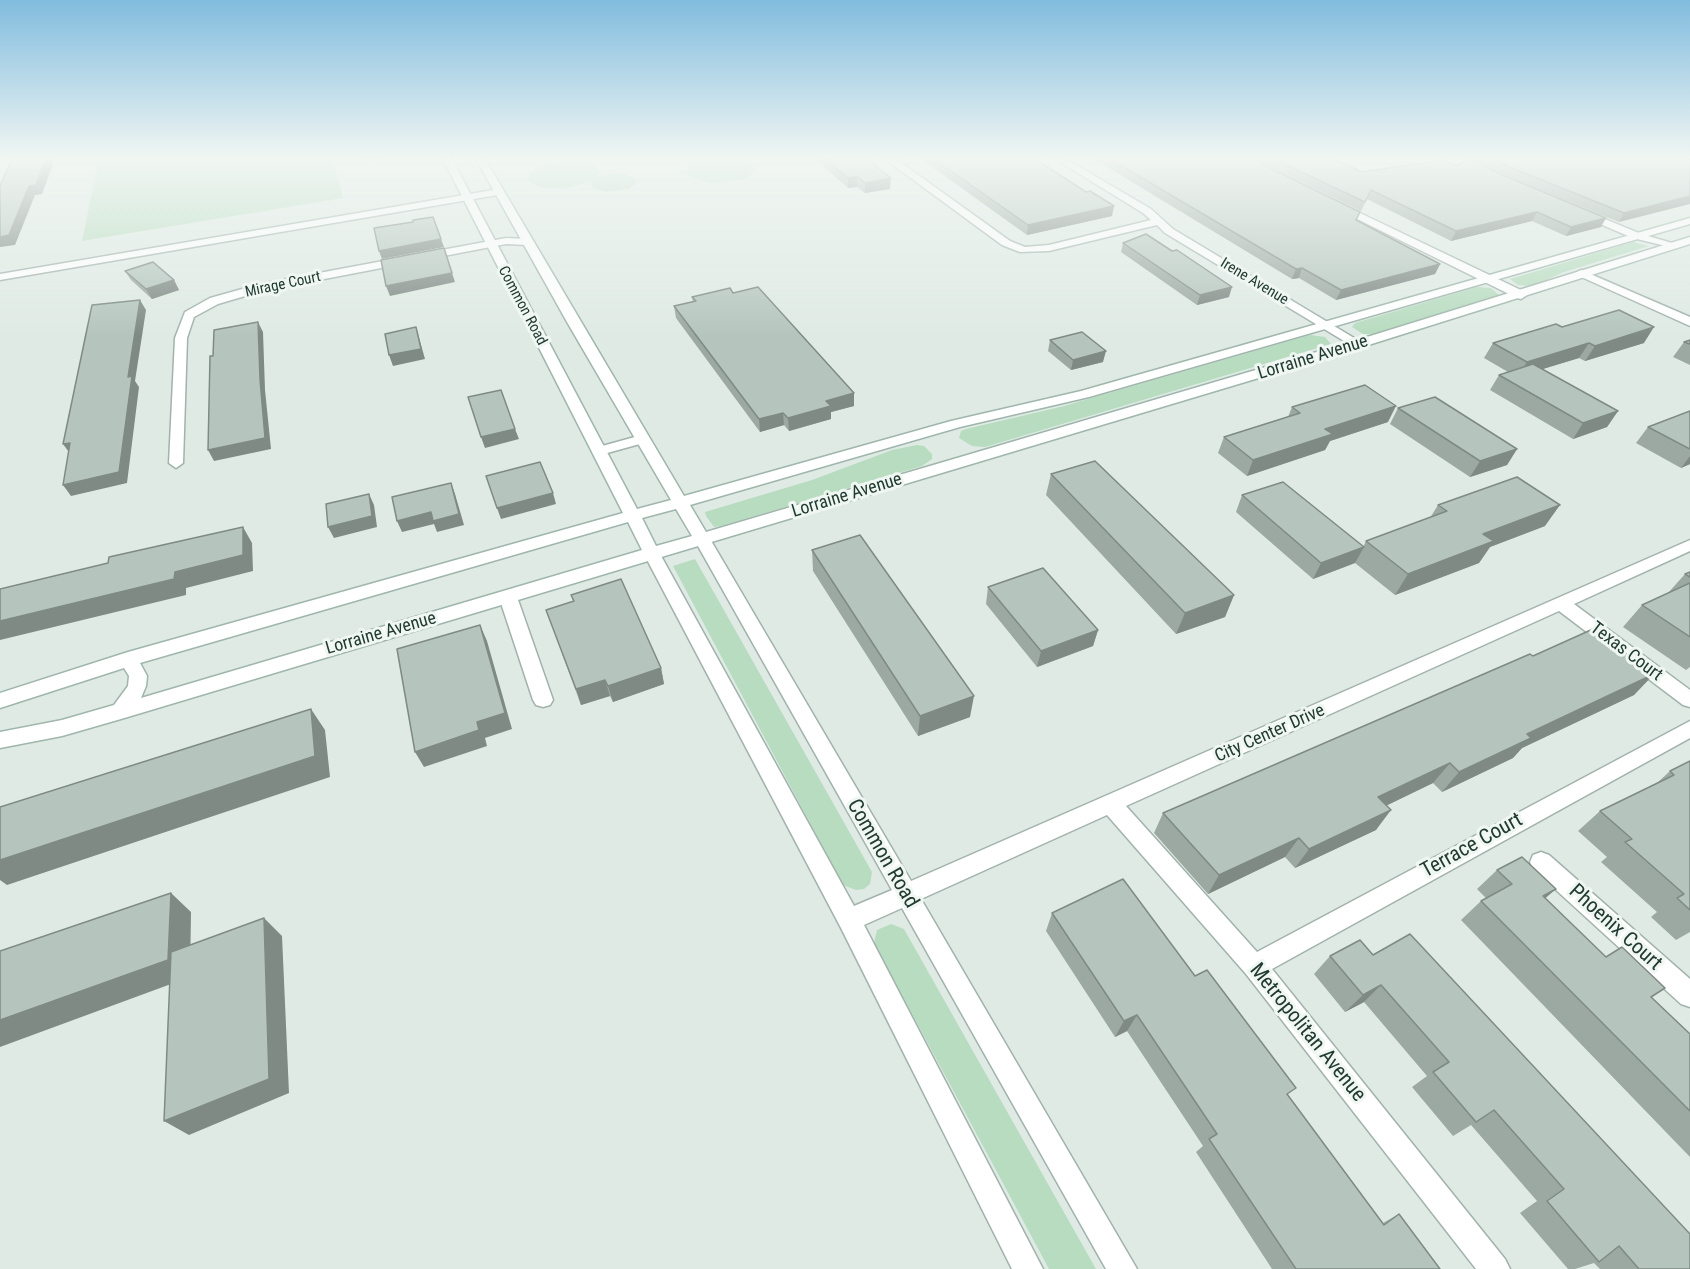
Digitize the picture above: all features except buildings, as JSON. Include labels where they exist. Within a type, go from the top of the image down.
[{"type":"street","points":[[0,277],[347,218]]},
{"type":"street","name":"Common Road","points":[[477,218],[652,554],[849,920],[1028,1269]]},
{"type":"street","name":"Common Road","points":[[514,218],[681,502],[1122,1269]]},
{"type":"street","points":[[972,218],[1006,243],[1024,250],[1049,248],[1158,222]]},
{"type":"street","name":"Irene Avenue","points":[[1153,218],[1168,231],[1358,344]]},
{"type":"street","points":[[1365,218],[1521,295]]},
{"type":"street","points":[[1595,218],[1637,236],[1674,245]]},
{"type":"street","name":"Lorraine Avenue","points":[[0,701],[128,659],[948,426],[1073,397],[1690,220]]},
{"type":"street","name":"Lorraine Avenue","points":[[0,740],[62,728],[508,597],[1521,295],[1581,273],[1690,240]]},
{"type":"street","name":"Mirage Court","points":[[176,463],[181,338],[189,315],[214,301],[260,288],[506,241],[527,242]]},
{"type":"street","points":[[1581,273],[1690,322]]},
{"type":"street","points":[[600,451],[642,439]]},
{"type":"street","name":"City Center Drive","points":[[849,920],[1690,546]]},
{"type":"street","points":[[508,597],[543,700]]},
{"type":"street","name":"Texas Court","points":[[1562,604],[1690,700]]},
{"type":"street","points":[[121,711],[137,686],[138,676],[128,659]]},
{"type":"street","name":"Terrace Court","points":[[1254,966],[1690,729]]},
{"type":"street","name":"Metropolitan Avenue","points":[[1111,804],[1254,966],[1495,1269]]},
{"type":"street","name":"Phoenix Court","points":[[1541,862],[1690,995]]},
{"type":"green space","points":[[87,218],[220,218],[82,241]]},
{"type":"green space","points":[[1633,242],[1649,246],[1564,272],[1532,286],[1518,285],[1510,279]]},
{"type":"green space","points":[[1477,287],[1491,288],[1499,295],[1372,334],[1363,334],[1352,327],[1355,323]]},
{"type":"green space","points":[[1310,335],[1325,337],[1331,344],[985,447],[972,446],[959,438],[961,431],[966,429],[1064,406]]},
{"type":"green space","points":[[917,445],[924,446],[932,454],[932,459],[922,466],[721,526],[714,527],[706,516],[705,512],[812,480],[892,450]]},
{"type":"green space","points":[[695,559],[872,872],[870,884],[864,889],[856,890],[843,885],[673,566]]},
{"type":"green space","points":[[891,924],[904,929],[1096,1269],[1049,1269],[874,943],[877,930]]}]
